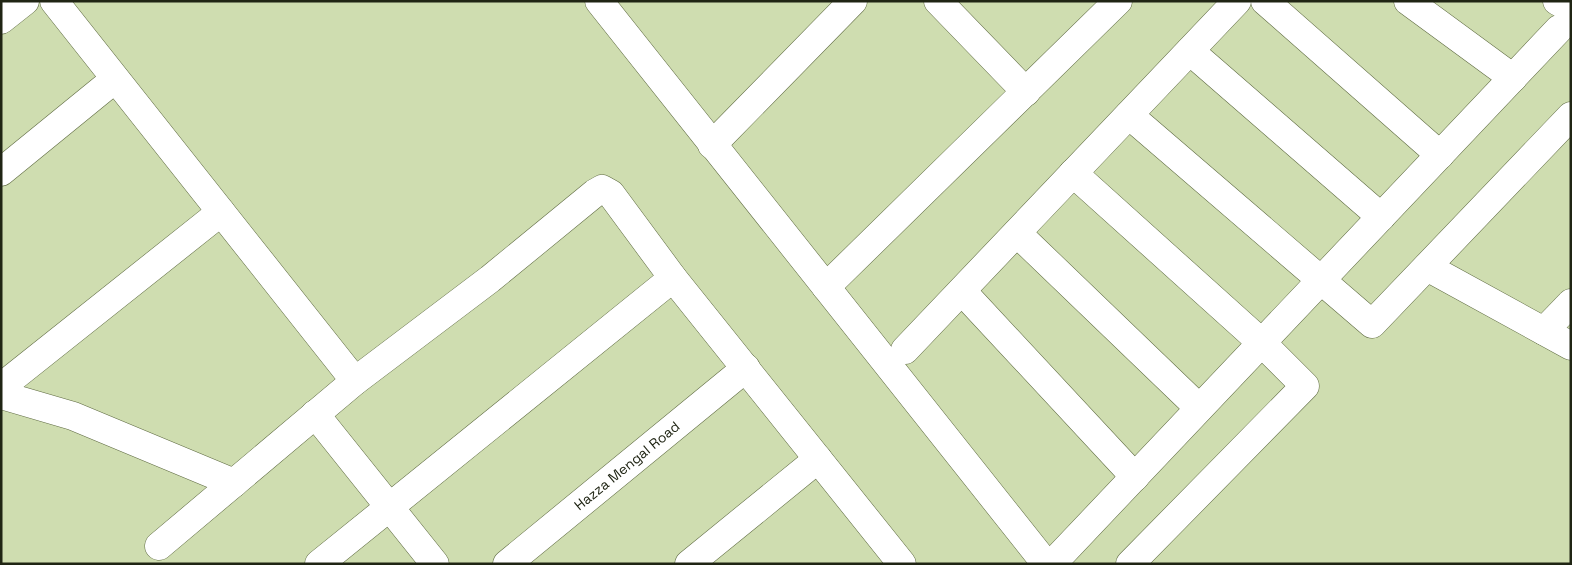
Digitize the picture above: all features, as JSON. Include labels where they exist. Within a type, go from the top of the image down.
[{"type":"street","points":[[1,20],[25,1]]},
{"type":"street","points":[[54,1],[355,381]]},
{"type":"street","points":[[599,1],[1046,564]]},
{"type":"street","points":[[712,145],[853,1]]},
{"type":"street","points":[[938,1],[1026,92]]},
{"type":"street","points":[[826,287],[1118,1]]},
{"type":"street","points":[[905,350],[1237,1]]},
{"type":"street","points":[[1266,1],[1440,155]]},
{"type":"street","points":[[1408,1],[1513,78]]},
{"type":"street","points":[[1052,564],[1513,78],[1565,19],[1557,1]]},
{"type":"street","points":[[1190,51],[1382,217]]},
{"type":"street","points":[[1,172],[115,79]]},
{"type":"street","points":[[1129,115],[1372,324],[1571,116]]},
{"type":"street","points":[[1074,173],[1262,343],[1305,386],[1130,564]]},
{"type":"street","points":[[159,546],[355,381],[490,279],[602,189],[611,194],[673,278],[818,459],[892,560]]},
{"type":"street","points":[[1,386],[221,212]]},
{"type":"street","points":[[1017,233],[1199,408]]},
{"type":"street","points":[[1427,266],[1571,346]]},
{"type":"street","points":[[319,564],[673,278]]},
{"type":"street","points":[[962,291],[1135,477]]},
{"type":"street","points":[[1544,331],[1571,303]]},
{"type":"street","name":"Hazza Mengal Road","points":[[507,564],[746,368]]},
{"type":"street","points":[[1,395],[73,416],[234,483]]},
{"type":"street","points":[[315,414],[435,564]]},
{"type":"street","points":[[689,564],[818,459]]}]
